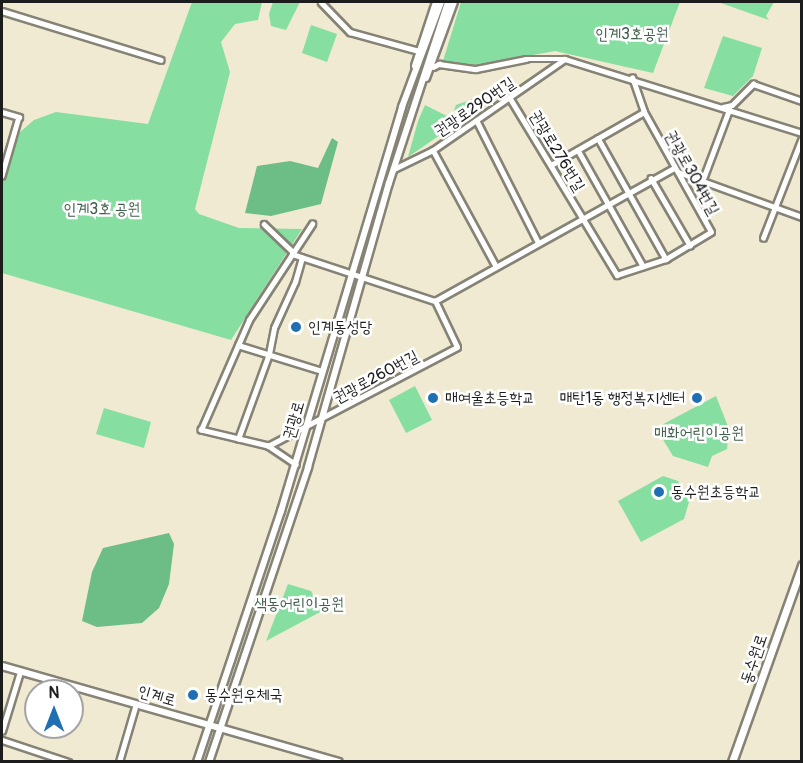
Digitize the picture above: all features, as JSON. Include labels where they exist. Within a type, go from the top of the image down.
[{"type":"main road","name":"동수원로","points":[[732,762],[801,565]]},
{"type":"street","points":[[321,2],[350,32],[419,51]]},
{"type":"street","name":"권광로","points":[[197,762],[296,465],[351,275],[436,2]]},
{"type":"street","points":[[433,37],[441,2]]},
{"type":"street","points":[[433,37],[448,2]]},
{"type":"street","name":"권광로","points":[[422,84],[433,68],[454,2]]},
{"type":"street","points":[[2,11],[161,60]]},
{"type":"street","name":"권광로","points":[[410,84],[433,37]]},
{"type":"street","name":"권광로","points":[[220,728],[296,504],[318,421],[422,84],[433,37]]},
{"type":"street","points":[[433,68],[439,64],[476,69],[526,59],[566,59],[632,78],[801,134]]},
{"type":"street","name":"권광로290번길","points":[[394,169],[433,150],[566,59]]},
{"type":"street","name":"권광로304번길","points":[[632,78],[644,112],[711,232],[666,259]]},
{"type":"street","points":[[703,179],[726,108],[753,84],[801,101]]},
{"type":"street","name":"권광로276번길","points":[[510,98],[617,275],[666,259]]},
{"type":"street","points":[[2,111],[19,117],[2,176]]},
{"type":"street","points":[[551,165],[644,112]]},
{"type":"street","points":[[477,121],[538,242]]},
{"type":"street","points":[[598,138],[666,259]]},
{"type":"street","points":[[763,238],[777,207],[801,140]]},
{"type":"street","points":[[433,150],[496,266]]},
{"type":"street","name":"권광로276번길","points":[[578,150],[643,266]]},
{"type":"street","points":[[676,170],[801,217]]},
{"type":"street","name":"권광로276번길","points":[[435,301],[651,178],[676,170]]},
{"type":"street","points":[[651,178],[690,245]]},
{"type":"street","points":[[264,224],[292,253],[302,258],[435,301]]},
{"type":"street","points":[[296,465],[268,446],[201,430],[249,320],[312,224]]},
{"type":"street","points":[[238,439],[269,354],[274,328],[296,282],[302,258]]},
{"type":"street","name":"권광로260번길","points":[[268,446],[457,347],[435,301]]},
{"type":"street","points":[[238,345],[322,371]]},
{"type":"street","name":"인계로","points":[[2,666],[339,762]]},
{"type":"street","points":[[2,731],[20,672]]},
{"type":"street","points":[[118,762],[136,704]]},
{"type":"street","points":[[209,762],[220,728]]},
{"type":"street","points":[[2,740],[68,762]]},
{"type":"green space","name":"인계3호 공원","points":[[192,2],[262,2],[258,20],[235,24],[221,42],[230,72],[195,209],[199,214],[239,228],[302,229],[231,340],[2,273],[2,175],[11,140],[34,120],[56,112],[148,124]]},
{"type":"green space","points":[[273,2],[300,2],[286,30],[271,26],[269,14]]},
{"type":"green space","name":"인계3호공원","points":[[461,2],[680,2],[653,73],[555,51],[472,66],[443,61]]},
{"type":"green space","points":[[718,2],[774,2],[766,16],[769,20]]},
{"type":"green space","points":[[311,25],[337,34],[327,62],[302,53]]},
{"type":"green space","points":[[723,36],[762,48],[753,76],[733,96],[704,88]]},
{"type":"green space","points":[[473,99],[492,102],[464,118],[454,110],[456,105]]},
{"type":"green space","points":[[425,105],[459,122],[408,157],[418,121]]},
{"type":"green space","points":[[332,138],[338,142],[321,204],[271,216],[245,213],[257,166],[290,161],[318,168]]},
{"type":"green space","points":[[415,386],[432,420],[406,433],[389,400]]},
{"type":"green space","name":"매화어린이공원","points":[[716,396],[729,429],[727,449],[712,456],[708,467],[673,456],[656,428]]},
{"type":"green space","points":[[104,408],[151,422],[144,448],[96,434]]},
{"type":"green space","points":[[663,476],[678,481],[689,502],[684,519],[641,542],[618,501]]},
{"type":"green space","points":[[169,533],[174,544],[169,584],[159,608],[142,623],[97,627],[82,621],[92,572],[103,548]]},
{"type":"green space","name":"색동어린이공원","points":[[288,584],[311,591],[322,611],[266,641]]},
{"type":"place","name":"인계동성당","points":[[296,327]]},
{"type":"place","name":"매여울초등학교","points":[[433,398]]},
{"type":"place","name":"매탄1동 행정복지센터","points":[[697,398]]},
{"type":"place","name":"동수원초등학교","points":[[659,492]]},
{"type":"place","name":"동수원우체국","points":[[193,695]]}]
